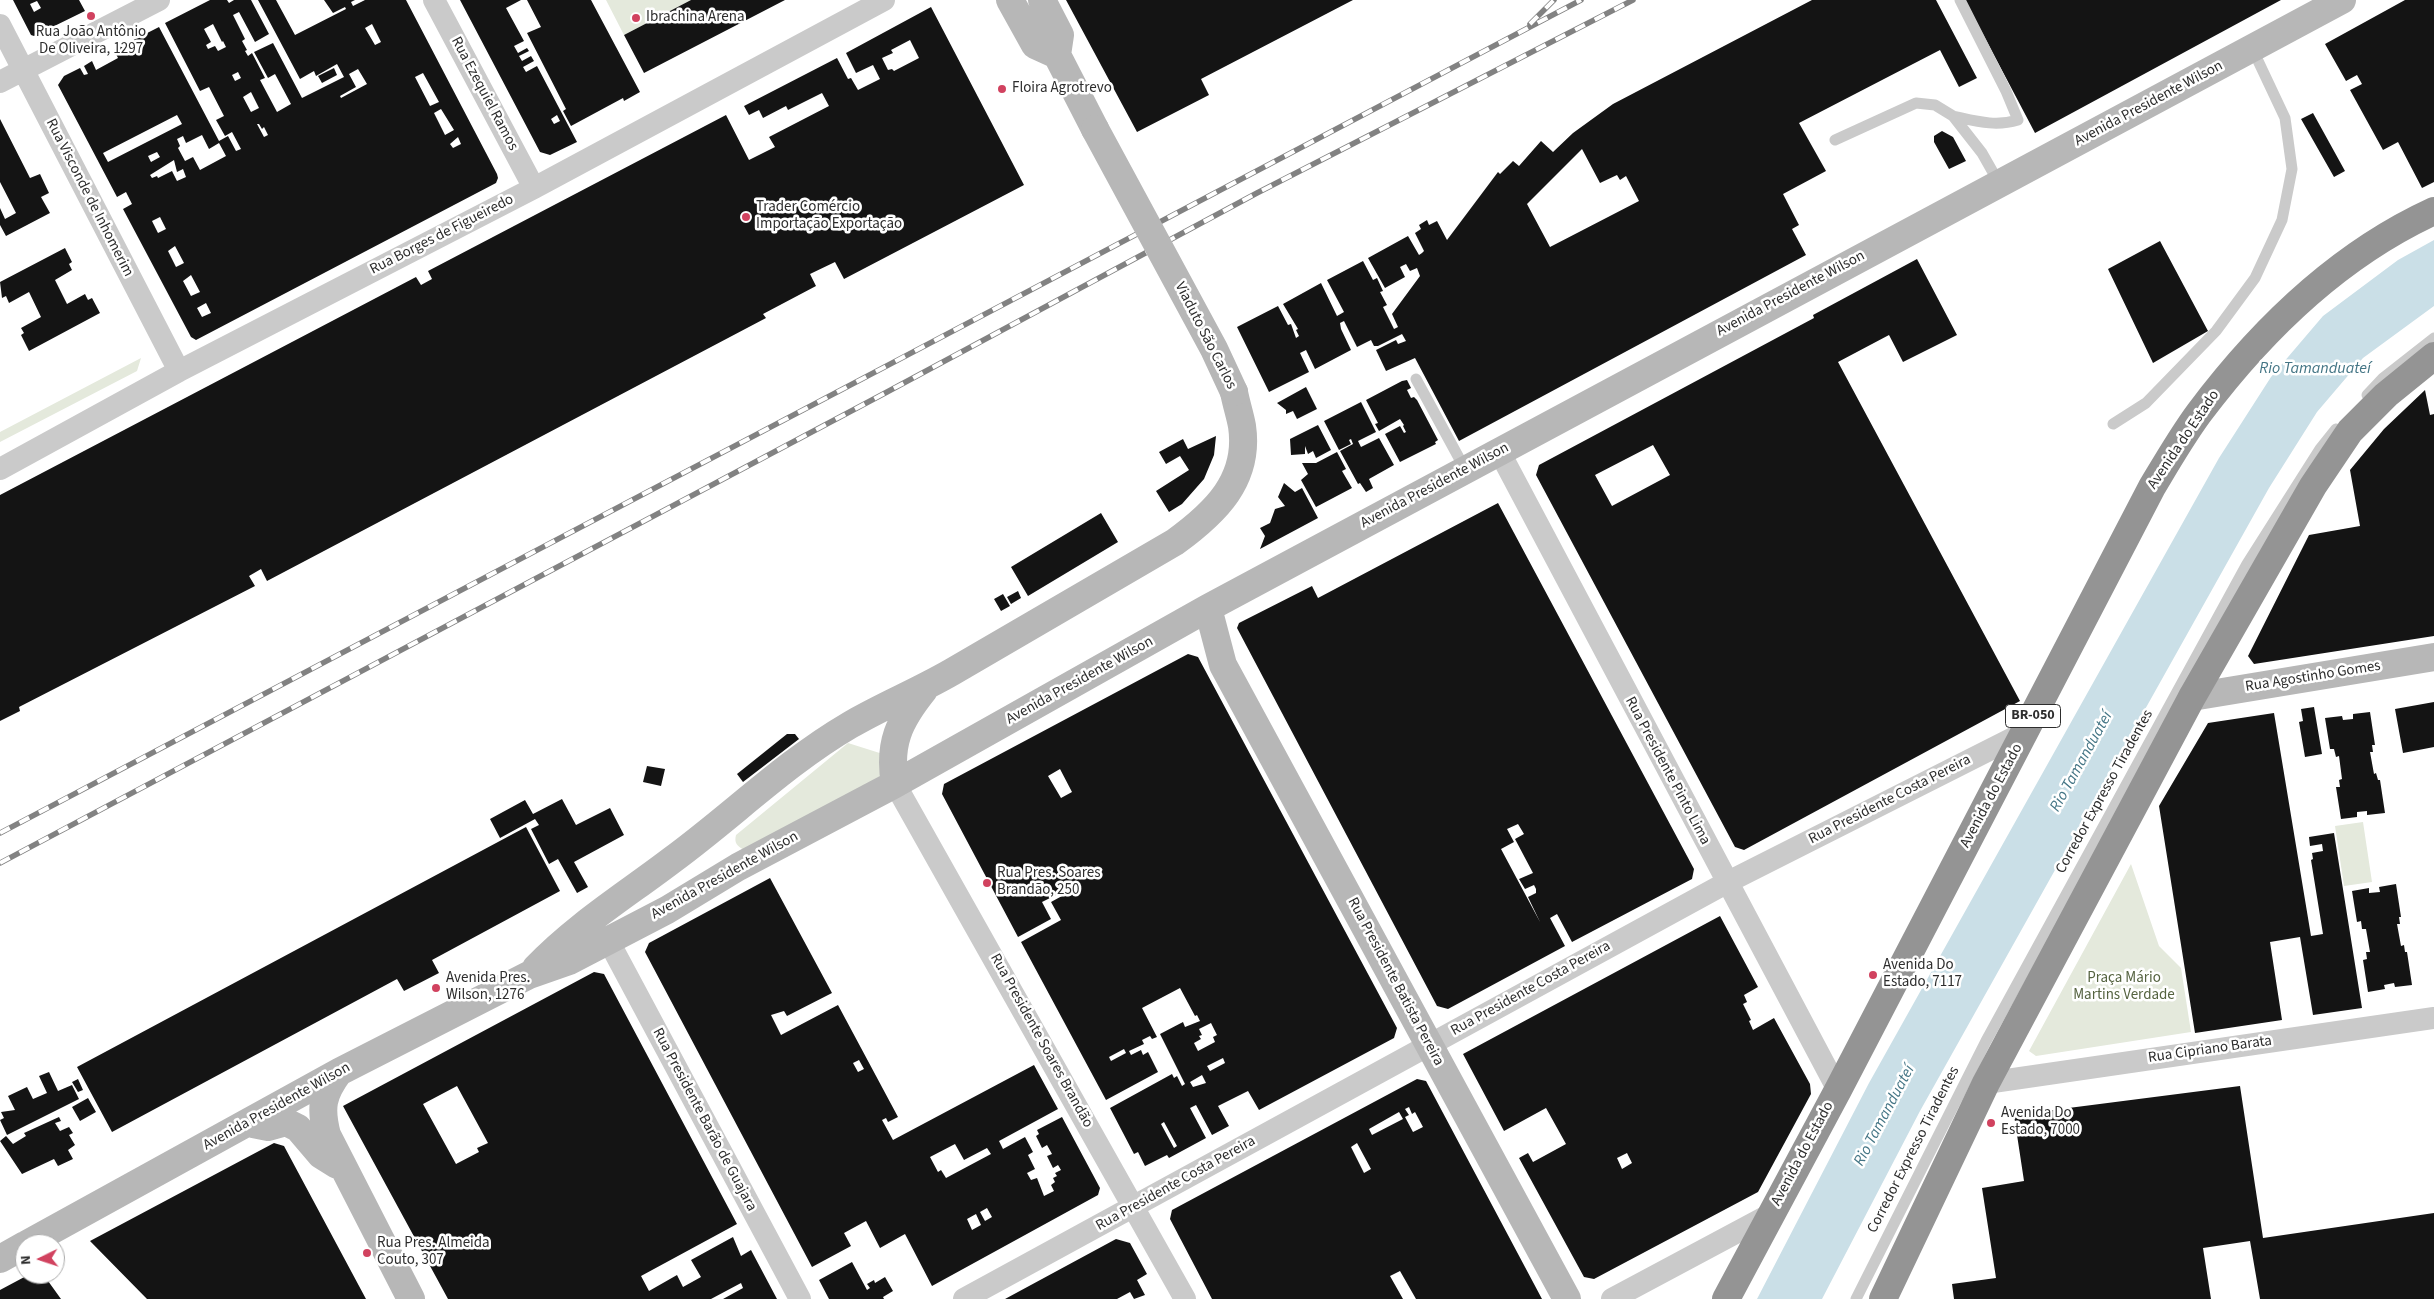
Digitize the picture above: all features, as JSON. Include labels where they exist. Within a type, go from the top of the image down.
[{"type":"highway","name":"Avenida do Estado","points":[[1726,1299],[1838,1090],[2152,487],[2198,414],[2247,353],[2304,295],[2367,247],[2434,211]]},
{"type":"highway","points":[[1883,1299],[1986,1083],[2192,697],[2313,486],[2350,431],[2386,395],[2434,356]]},
{"type":"main road","points":[[1010,0],[1035,45],[1057,55],[1060,35],[1042,0]]},
{"type":"main road","name":"Avenida Presidente Wilson","points":[[46,1234],[339,1072],[529,975],[569,961],[667,910],[741,866],[895,784],[1208,608],[2342,0]]},
{"type":"main road","name":"Viaduto São Carlos","points":[[927,687],[1175,542],[1202,522],[1226,496],[1241,467],[1242,427],[1234,392],[1214,349],[1057,55]]},
{"type":"main road","name":"Rua Presidente Batista Pereira","points":[[1208,608],[1223,664],[1567,1299]]},
{"type":"main road","name":"Rua Presidente Batista Pereira","points":[[1181,624],[1223,664]]},
{"type":"main road","name":"Rua Agostinho Gomes","points":[[2192,697],[2434,657]]},
{"type":"main road","points":[[895,784],[892,770],[893,749],[905,714],[927,687]]},
{"type":"main road","name":"Avenida Presidente Wilson","points":[[529,975],[566,939],[718,825],[806,754],[850,725],[927,687]]},
{"type":"main road","points":[[850,725],[874,731],[883,736],[893,749]]},
{"type":"main road","points":[[339,1072],[331,1083],[322,1109],[327,1135],[411,1299]]},
{"type":"main road","points":[[249,1123],[268,1127],[286,1122],[298,1128],[321,1155],[343,1168]]},
{"type":"main road","name":"Avenida Presidente Wilson","points":[[0,1259],[15,1251]]},
{"type":"street","points":[[0,82],[159,0]]},
{"type":"street","name":"Rua Ezequiel Ramos","points":[[434,0],[534,188]]},
{"type":"street","name":"Rua Borges de Figueiredo","points":[[0,468],[179,371],[534,188],[884,0]]},
{"type":"street","name":"Rua Visconde de Inhomerim","points":[[0,24],[179,371]]},
{"type":"street","name":"Rua Presidente Pinto Lima","points":[[1499,451],[1726,883],[1838,1090]]},
{"type":"street","name":"Rua Presidente Costa Pereira","points":[[964,1299],[1726,883],[2025,732]]},
{"type":"street","name":"Rua Presidente Soares Brandão","points":[[895,784],[1185,1299]]},
{"type":"street","name":"Rua Presidente Barão de Guajara","points":[[608,940],[800,1299]]},
{"type":"street","name":"Rua Cipriano Barata","points":[[1986,1083],[2434,1018]]},
{"type":"street","points":[[1612,1299],[1771,1214]]},
{"type":"lane","points":[[1835,140],[1916,104],[1935,104],[1954,116],[1990,124],[2005,124],[2018,120],[2006,91],[1960,0]]},
{"type":"lane","points":[[2113,424],[2146,403],[2216,331],[2255,278],[2282,220],[2292,169],[2285,118],[2252,48]]},
{"type":"lane","points":[[1954,116],[1982,153],[1999,183]]},
{"type":"lane","points":[[2358,404],[2383,378],[2434,338]]},
{"type":"lane","points":[[1416,379],[1465,469]]},
{"type":"lane","name":"Corredor Expresso Tiradentes","points":[[1856,1299],[1986,1041],[2247,564],[2320,449],[2346,417]]},
{"type":"green space","name":"Ibrachina Arena","points":[[606,0],[691,0],[624,35]]},
{"type":"green space","points":[[141,358],[137,371],[0,442],[0,432]]},
{"type":"green space","points":[[848,743],[886,755],[884,780],[744,850],[738,846],[735,840],[736,835]]},
{"type":"green space","points":[[2363,822],[2372,882],[2344,886],[2335,826]]},
{"type":"green space","name":"Praça Mário Martins Verdade","points":[[2131,864],[2159,946],[2181,968],[2191,1032],[2036,1056],[2029,1051]]},
{"type":"water","name":"Rio Tamanduateí","points":[[2434,240],[2434,306],[2363,358],[2317,412],[2269,488],[1920,1111],[1822,1299],[1757,1299],[1869,1083],[2219,458],[2271,377],[2323,316],[2398,260]]},
{"type":"building","points":[[13,0],[79,0],[85,11],[34,36],[31,35]],"holes":[[[37,1],[41,8],[34,12],[30,4]]]},
{"type":"building","points":[[210,0],[227,0],[229,3],[234,0],[251,0],[269,34],[255,42],[239,12],[233,15],[245,39],[242,41],[247,50],[245,51],[248,56],[252,53],[265,78],[260,80],[277,112],[291,104],[275,74],[268,78],[254,52],[273,43],[302,98],[344,77],[337,64],[316,76],[314,71],[300,79],[258,0],[276,0],[295,35],[346,9],[345,7],[333,13],[324,0],[355,0],[351,2],[353,6],[365,0],[406,0],[497,174],[496,183],[196,340],[191,337],[123,209],[132,204],[126,192],[117,197],[58,85],[64,76],[80,68],[84,75],[88,74],[84,66],[92,61],[96,70],[118,58],[114,50],[159,27],[219,141],[228,136],[236,151],[241,149],[232,132],[225,136],[216,120],[224,116],[209,87],[200,91],[165,23]],"holes":[[[213,24],[226,47],[218,51],[215,46],[208,49],[206,45],[211,42],[204,29]],[[372,24],[381,42],[375,45],[365,28]],[[358,69],[367,84],[341,98],[340,96],[356,87],[349,74]],[[238,72],[241,78],[235,81],[232,75]],[[423,73],[439,102],[430,106],[415,77]],[[251,92],[259,108],[251,112],[243,97]],[[441,109],[454,130],[445,135],[434,113]],[[177,115],[182,124],[108,162],[103,153]],[[257,124],[262,129],[264,127],[268,135],[264,137]],[[202,135],[209,149],[219,143],[226,156],[200,170],[193,157],[185,161],[178,148],[180,146],[177,139],[183,136],[186,143]],[[458,137],[461,144],[453,148],[450,144]],[[157,152],[160,157],[151,162],[148,156]],[[174,160],[177,172],[183,169],[186,177],[177,181],[172,171],[158,178],[157,176],[152,178],[150,175]],[[160,217],[166,229],[158,233],[152,221]],[[175,246],[184,263],[176,267],[168,251]],[[191,275],[200,292],[191,296],[183,281]],[[206,303],[211,313],[202,317],[197,308]]]},
{"type":"building","points":[[460,0],[521,0],[506,8],[524,41],[514,46],[518,53],[527,48],[529,51],[519,56],[522,61],[531,56],[534,61],[523,67],[526,72],[537,66],[577,142],[550,155],[540,152]],"holes":[[[557,115],[560,121],[554,124],[551,119]]]},
{"type":"building","points":[[527,0],[591,0],[640,92],[624,101],[623,98],[571,126],[563,111],[566,109],[527,33],[541,27]]},
{"type":"building","points":[[691,0],[785,0],[644,73],[624,35]]},
{"type":"building","points":[[1066,0],[1353,0],[1201,79],[1209,95],[1137,132]]},
{"type":"building","points":[[1812,0],[1936,0],[1977,78],[1959,87],[1940,50],[1799,123],[1826,171],[1783,194],[1799,225],[1792,229],[1806,255],[1459,441],[1415,358],[1386,371],[1376,350],[1396,340],[1398,344],[1406,341],[1402,334],[1378,346],[1374,346],[1371,340],[1357,347],[1344,321],[1340,323],[1341,329],[1351,350],[1315,369],[1306,350],[1300,353],[1309,372],[1269,392],[1237,327],[1278,306],[1288,325],[1291,324],[1296,338],[1299,336],[1296,330],[1298,329],[1283,304],[1321,283],[1337,316],[1344,312],[1327,280],[1363,261],[1373,280],[1377,278],[1383,291],[1380,292],[1387,305],[1383,307],[1394,329],[1398,327],[1392,314],[1420,276],[1417,268],[1410,271],[1406,264],[1400,267],[1405,277],[1385,288],[1368,258],[1408,236],[1419,255],[1424,251],[1415,233],[1421,229],[1419,225],[1427,220],[1429,225],[1437,221],[1447,240],[1498,172],[1500,174],[1513,161],[1519,166],[1541,141],[1553,152],[1573,133],[1613,104]],"holes":[[[1582,149],[1600,183],[1617,175],[1620,180],[1626,176],[1639,201],[1550,247],[1527,204]]]},
{"type":"building","points":[[1965,0],[2281,0],[2035,133]]},
{"type":"building","points":[[2405,0],[2434,0],[2434,182],[2422,188],[2398,142],[2383,150],[2350,90],[2362,84],[2357,75],[2346,81],[2325,44]]},
{"type":"building","points":[[931,7],[1024,185],[844,279],[835,262],[810,274],[816,286],[763,314],[766,318],[267,581],[261,569],[249,576],[255,586],[19,707],[20,711],[0,721],[0,495],[416,277],[421,285],[432,279],[428,271],[726,115],[749,160],[775,147],[769,137],[829,106],[822,93],[788,110],[786,106],[763,118],[759,110],[749,115],[744,106],[837,58],[848,79],[851,78],[858,90],[880,79],[873,65],[856,73],[846,53]],"holes":[[[910,40],[919,58],[894,71],[892,69],[888,70],[882,58],[893,53],[891,50]]]},
{"type":"building","points":[[334,68],[337,75],[322,83],[318,76]]},
{"type":"building","points":[[2313,113],[2345,171],[2334,177],[2301,119]]},
{"type":"building","points":[[0,119],[30,178],[40,174],[49,193],[41,197],[50,213],[6,236],[0,225],[0,208],[5,219],[16,213],[0,182]]},
{"type":"building","points":[[1942,131],[1953,137],[1966,161],[1949,169],[1934,142],[1934,136]]},
{"type":"building","points":[[2160,241],[2208,331],[2153,363],[2108,269]]},
{"type":"building","points":[[65,248],[72,262],[69,264],[72,270],[55,280],[67,304],[85,294],[88,300],[92,298],[100,313],[29,351],[21,335],[24,333],[21,328],[41,317],[29,292],[9,303],[6,296],[2,298],[0,282]]},
{"type":"building","points":[[1917,259],[1957,335],[1903,362],[1889,335],[1838,362],[2020,701],[1744,850],[1735,847],[1536,475],[1539,465],[1814,318],[1813,315]],"holes":[[[1653,445],[1670,475],[1612,506],[1595,475]]]},
{"type":"building","points":[[1407,380],[1411,388],[1407,390],[1411,398],[1414,397],[1417,400],[1438,440],[1435,442],[1436,444],[1400,462],[1385,434],[1400,426],[1404,433],[1406,432],[1404,425],[1400,419],[1379,431],[1375,424],[1378,423],[1366,400]]},
{"type":"building","points":[[1306,387],[1317,409],[1297,419],[1293,411],[1286,414],[1286,410],[1277,403]]},
{"type":"building","points":[[2425,390],[2430,415],[2434,414],[2434,636],[2254,664],[2248,656],[2309,535],[2360,526],[2350,470],[2384,429]]},
{"type":"building","points":[[1361,402],[1376,432],[1358,441],[1361,447],[1379,438],[1394,465],[1369,479],[1373,488],[1366,492],[1360,483],[1358,484],[1340,451],[1353,444],[1351,439],[1349,440],[1351,444],[1339,450],[1324,421]]},
{"type":"building","points":[[1318,425],[1331,450],[1316,458],[1313,451],[1308,454],[1305,446],[1305,454],[1291,455],[1290,439]]},
{"type":"building","points":[[1216,436],[1214,455],[1204,479],[1182,504],[1169,512],[1156,491],[1189,470],[1180,456],[1166,464],[1159,452],[1183,439],[1188,449]]},
{"type":"building","points":[[1337,452],[1346,469],[1342,471],[1352,488],[1316,507],[1301,480],[1308,474],[1302,463],[1316,463]]},
{"type":"building","points":[[1284,483],[1295,492],[1302,488],[1318,518],[1260,549],[1265,536],[1260,528],[1270,523],[1275,509],[1285,506],[1278,497]]},
{"type":"building","points":[[1498,503],[1694,869],[1692,879],[1572,942],[1557,914],[1550,918],[1565,946],[1448,1009],[1437,1006],[1237,628],[1239,623],[1312,586],[1318,598]],"holes":[[[1518,824],[1524,834],[1515,839],[1533,873],[1519,879],[1525,889],[1534,885],[1536,889],[1536,893],[1528,897],[1540,922],[1501,849],[1514,842],[1507,829]]]},
{"type":"building","points":[[1101,513],[1118,542],[1028,596],[1011,567]]},
{"type":"building","points":[[1018,591],[1021,598],[1011,604],[1007,597]]},
{"type":"building","points":[[1003,594],[1010,606],[1001,611],[994,599]]},
{"type":"building","points":[[1188,654],[1198,657],[1397,1028],[1394,1038],[1259,1110],[1248,1091],[1218,1106],[1229,1126],[1212,1135],[1196,1105],[1190,1108],[1206,1138],[1169,1158],[1167,1155],[1145,1166],[1138,1152],[1134,1154],[1110,1108],[1172,1074],[1174,1078],[1177,1076],[1182,1086],[1185,1084],[1160,1034],[1183,1022],[1185,1027],[1200,1021],[1197,1015],[1195,1016],[1180,988],[1142,1008],[1157,1037],[1152,1039],[1150,1036],[1142,1040],[1144,1044],[1129,1051],[1131,1055],[1141,1050],[1143,1055],[1148,1052],[1158,1072],[1106,1100],[1021,942],[1061,920],[1051,902],[1062,896],[1060,893],[1042,902],[1051,919],[1018,937],[942,794],[944,784]],"holes":[[[1060,769],[1072,792],[1061,798],[1048,776]],[[1211,1023],[1217,1035],[1213,1037],[1215,1042],[1198,1051],[1194,1043],[1201,1039],[1199,1036],[1202,1035],[1199,1029]],[[1124,1049],[1126,1053],[1111,1061],[1109,1057]],[[1223,1058],[1225,1063],[1210,1071],[1207,1066]],[[1202,1075],[1206,1083],[1193,1087],[1190,1082]],[[1164,1122],[1177,1146],[1174,1148],[1161,1124]]]},
{"type":"building","points":[[2434,702],[2434,747],[2403,753],[2395,709]]},
{"type":"building","points":[[2314,707],[2322,754],[2305,757],[2299,722],[2303,721],[2301,709]]},
{"type":"building","points":[[2370,712],[2375,745],[2372,745],[2373,752],[2370,752],[2374,774],[2376,773],[2378,780],[2380,780],[2385,813],[2367,815],[2367,811],[2357,812],[2357,817],[2341,819],[2336,787],[2340,787],[2339,780],[2342,779],[2339,756],[2336,757],[2334,749],[2330,749],[2325,718],[2342,716],[2343,720],[2353,719],[2353,714]]},
{"type":"building","points":[[2274,713],[2311,936],[2323,934],[2311,860],[2313,859],[2312,853],[2323,851],[2322,844],[2310,846],[2309,837],[2334,833],[2362,1008],[2313,1015],[2300,937],[2270,942],[2282,1020],[2195,1033],[2159,806],[2208,723]]},
{"type":"building","points":[[787,734],[795,734],[799,739],[743,782],[737,774]]},
{"type":"building","points":[[647,766],[665,769],[661,786],[643,782]]},
{"type":"building","points":[[562,799],[576,825],[610,808],[624,835],[574,862],[588,887],[577,893],[558,859],[549,864],[531,829],[539,825],[535,819],[500,838],[490,819],[525,800],[533,814]]},
{"type":"building","points":[[526,827],[560,891],[432,960],[439,973],[404,991],[397,979],[112,1132],[77,1067]]},
{"type":"building","points":[[770,878],[832,993],[787,1016],[784,1011],[771,1015],[781,1035],[838,1005],[898,1117],[888,1122],[886,1118],[882,1120],[893,1140],[1034,1065],[1058,1109],[999,1141],[1003,1149],[1025,1137],[1033,1152],[1028,1155],[1035,1169],[1027,1173],[1031,1180],[1037,1178],[1044,1196],[1054,1191],[1051,1185],[1055,1182],[1053,1178],[1057,1176],[1055,1173],[1061,1170],[1058,1165],[1053,1168],[1047,1156],[1052,1154],[1047,1145],[1042,1148],[1036,1136],[1039,1134],[1037,1130],[1062,1117],[1100,1188],[1098,1195],[932,1286],[905,1234],[880,1248],[866,1221],[844,1233],[851,1246],[812,1267],[645,952],[649,943]],"holes":[[[859,1060],[864,1069],[858,1072],[853,1063]],[[955,1144],[964,1160],[987,1148],[991,1154],[946,1178],[941,1170],[938,1172],[930,1157]],[[987,1208],[992,1217],[985,1221],[980,1212]],[[976,1214],[981,1225],[972,1230],[967,1219]]]},
{"type":"building","points":[[2396,884],[2401,917],[2399,917],[2400,924],[2397,924],[2401,946],[2404,945],[2405,952],[2407,952],[2412,985],[2395,987],[2394,983],[2384,985],[2385,989],[2368,992],[2363,960],[2367,959],[2366,952],[2370,952],[2366,929],[2362,929],[2361,921],[2357,922],[2352,891],[2369,888],[2369,893],[2380,892],[2379,887]]},
{"type":"building","points":[[1720,916],[1758,987],[1744,995],[1747,1002],[1743,1004],[1751,1020],[1749,1021],[1753,1030],[1774,1018],[1810,1084],[1811,1094],[1758,1192],[1594,1279],[1584,1277],[1519,1158],[1528,1153],[1533,1162],[1566,1144],[1546,1108],[1504,1131],[1463,1054]],"holes":[[[1627,1153],[1632,1163],[1622,1169],[1617,1158]]]},
{"type":"building","points":[[594,972],[604,974],[737,1224],[641,1276],[649,1291],[677,1275],[683,1287],[701,1277],[691,1260],[733,1237],[741,1256],[751,1250],[777,1299],[723,1299],[743,1288],[741,1283],[711,1299],[448,1299],[343,1106]],"holes":[[[457,1086],[488,1143],[477,1148],[479,1152],[456,1164],[423,1104]]]},
{"type":"building","points":[[49,1072],[58,1091],[72,1085],[79,1099],[7,1135],[0,1120],[4,1118],[1,1112],[15,1110],[8,1096],[27,1087],[33,1099],[47,1093],[39,1076]]},
{"type":"building","points":[[78,1079],[83,1090],[78,1092],[72,1082]]},
{"type":"building","points":[[1417,1079],[1426,1081],[1542,1299],[1416,1299],[1400,1271],[1390,1276],[1403,1299],[1212,1299],[1170,1219],[1172,1210]],"holes":[[[1409,1107],[1412,1114],[1415,1112],[1423,1127],[1413,1132],[1405,1117],[1409,1115],[1405,1109]],[[1399,1112],[1403,1119],[1372,1135],[1369,1129]],[[1357,1143],[1371,1169],[1364,1173],[1351,1147]]]},
{"type":"building","points":[[2240,1086],[2263,1238],[2434,1213],[2434,1299],[2260,1299],[2250,1241],[2203,1248],[2211,1299],[1954,1299],[1952,1284],[1996,1278],[1982,1188],[2024,1181],[2014,1115]]},
{"type":"building","points":[[88,1098],[96,1112],[80,1121],[72,1107]]},
{"type":"building","points":[[59,1117],[61,1121],[55,1123],[60,1131],[69,1127],[73,1133],[69,1135],[75,1145],[68,1150],[73,1159],[58,1166],[54,1159],[22,1174],[0,1141],[6,1136],[13,1144],[26,1136],[24,1133]]},
{"type":"building","points":[[274,1143],[284,1146],[366,1299],[147,1299],[90,1241]]},
{"type":"building","points":[[1116,1239],[1130,1243],[1147,1274],[1137,1280],[1145,1295],[1134,1299],[1130,1292],[1117,1299],[1005,1299]]},
{"type":"building","points":[[852,1262],[867,1290],[870,1288],[867,1284],[874,1280],[875,1283],[885,1277],[893,1291],[883,1297],[884,1299],[829,1299],[819,1280]]},
{"type":"building","points":[[15,1282],[15,1284],[50,1284],[61,1299],[0,1299],[0,1290]]},
{"type":"railway","points":[[1530,24],[1554,0]]},
{"type":"railway","points":[[0,833],[1581,0]]},
{"type":"railway","points":[[0,863],[887,392],[1257,193],[1633,0]]},
{"type":"place","name":"Rua João Antônio De Oliveira, 1297","points":[[91,16]]},
{"type":"place","name":"Ibrachina Arena","points":[[636,18]]},
{"type":"place","name":"Floira Agrotrevo","points":[[1002,89]]},
{"type":"place","name":"Trader Comércio Importação Exportação","points":[[746,217]]},
{"type":"place","name":"Rua Pres. Soares Brandão, 250","points":[[987,883]]},
{"type":"place","name":"Avenida Do Estado, 7117","points":[[1873,975]]},
{"type":"place","name":"Avenida Pres. Wilson, 1276","points":[[436,988]]},
{"type":"place","name":"Avenida Do Estado, 7000","points":[[1991,1123]]},
{"type":"place","name":"Rua Pres. Almeida Couto, 307","points":[[367,1253]]}]
